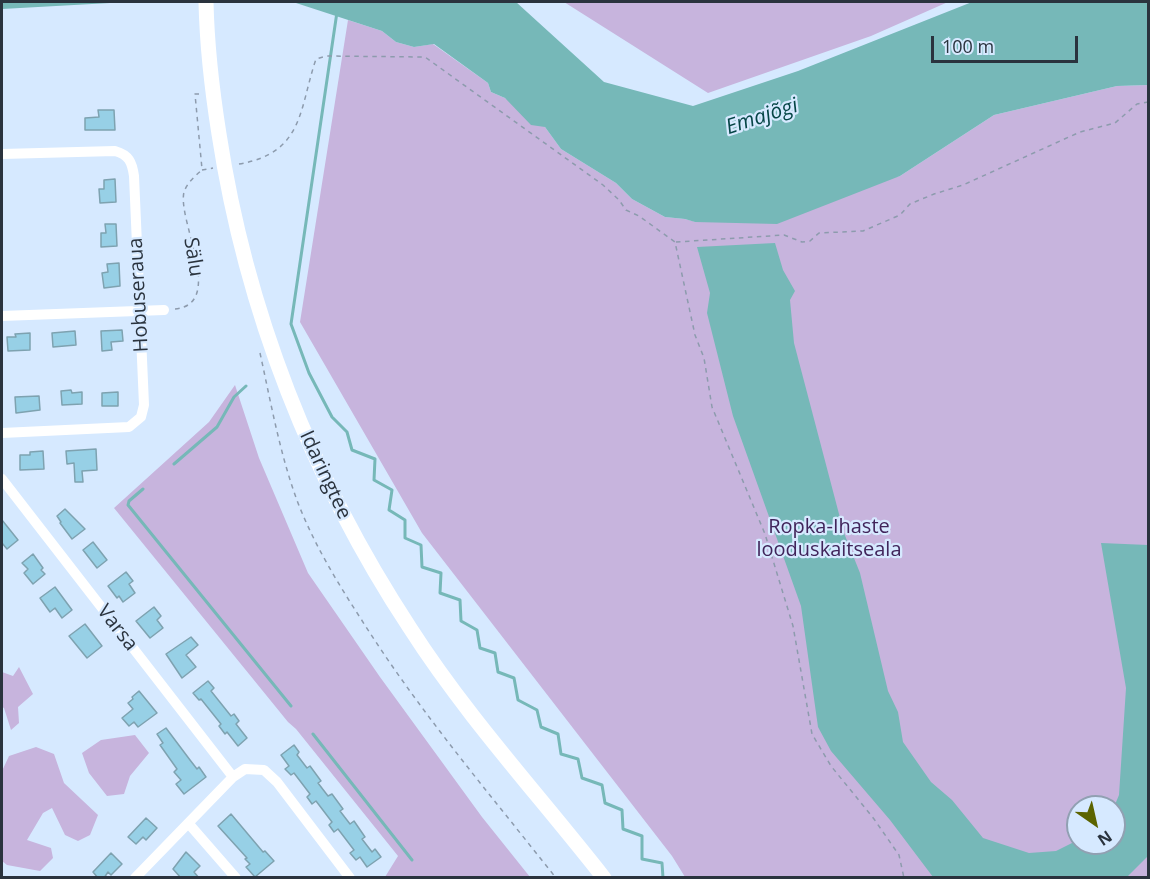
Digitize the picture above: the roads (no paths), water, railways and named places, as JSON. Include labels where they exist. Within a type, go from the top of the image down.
[{"type":"main road","name":"Idaringtee","points":[[206,2],[210,59],[222,154],[232,206],[257,305],[283,380],[310,446],[337,504],[371,566],[410,629],[449,684],[604,878]]},
{"type":"street","name":"Hobuseraua","points":[[2,154],[104,151],[127,156],[134,176],[144,405],[137,423],[129,427],[2,433]]},
{"type":"street","points":[[2,316],[164,310]]},
{"type":"street","name":"Varsa","points":[[2,479],[233,777]]},
{"type":"street","points":[[135,878],[233,777],[245,769],[264,770],[277,782],[350,878]]},
{"type":"street","points":[[189,824],[236,878]]},
{"type":"water","points":[[2,2],[128,2],[2,9]]},
{"type":"water","name":"Emajõgi","points":[[278,2],[516,2],[604,82],[693,106],[798,71],[972,2],[1148,2],[1148,85],[1117,86],[994,115],[900,176],[777,224],[695,222],[665,217],[632,199],[616,183],[561,149],[545,127],[531,125],[505,98],[491,92],[488,83],[434,44],[414,47],[396,42],[382,31],[296,3]]},
{"type":"water","points":[[775,243],[783,270],[795,291],[790,300],[794,343],[844,533],[860,573],[888,691],[898,712],[903,742],[931,782],[952,800],[983,838],[1029,853],[1056,851],[1066,846],[1066,855],[1126,855],[1126,795],[1119,795],[1126,688],[1101,543],[1148,545],[1148,856],[1127,877],[933,877],[890,820],[831,751],[818,727],[801,606],[733,416],[707,313],[710,293],[697,247]]},
{"type":"waterway","points":[[337,12],[291,324],[309,373],[332,417],[347,432],[352,450],[375,459],[374,480],[392,490],[389,510],[405,520],[405,538],[421,545],[422,567],[441,573],[440,593],[460,600],[461,621],[477,630],[480,648],[495,653],[498,672],[514,678],[518,700],[537,710],[541,727],[558,734],[561,754],[578,759],[582,778],[602,785],[605,803],[622,810],[623,829],[642,836],[642,859],[662,863],[663,878]]},
{"type":"waterway","points":[[174,464],[217,427],[234,397],[246,386]]},
{"type":"waterway","points":[[143,489],[129,501],[128,505],[291,706]]},
{"type":"waterway","points":[[313,734],[412,860]]},
{"type":"park label","name":"Ropka-Ihaste looduskaitseala","points":[[829,538]]}]
